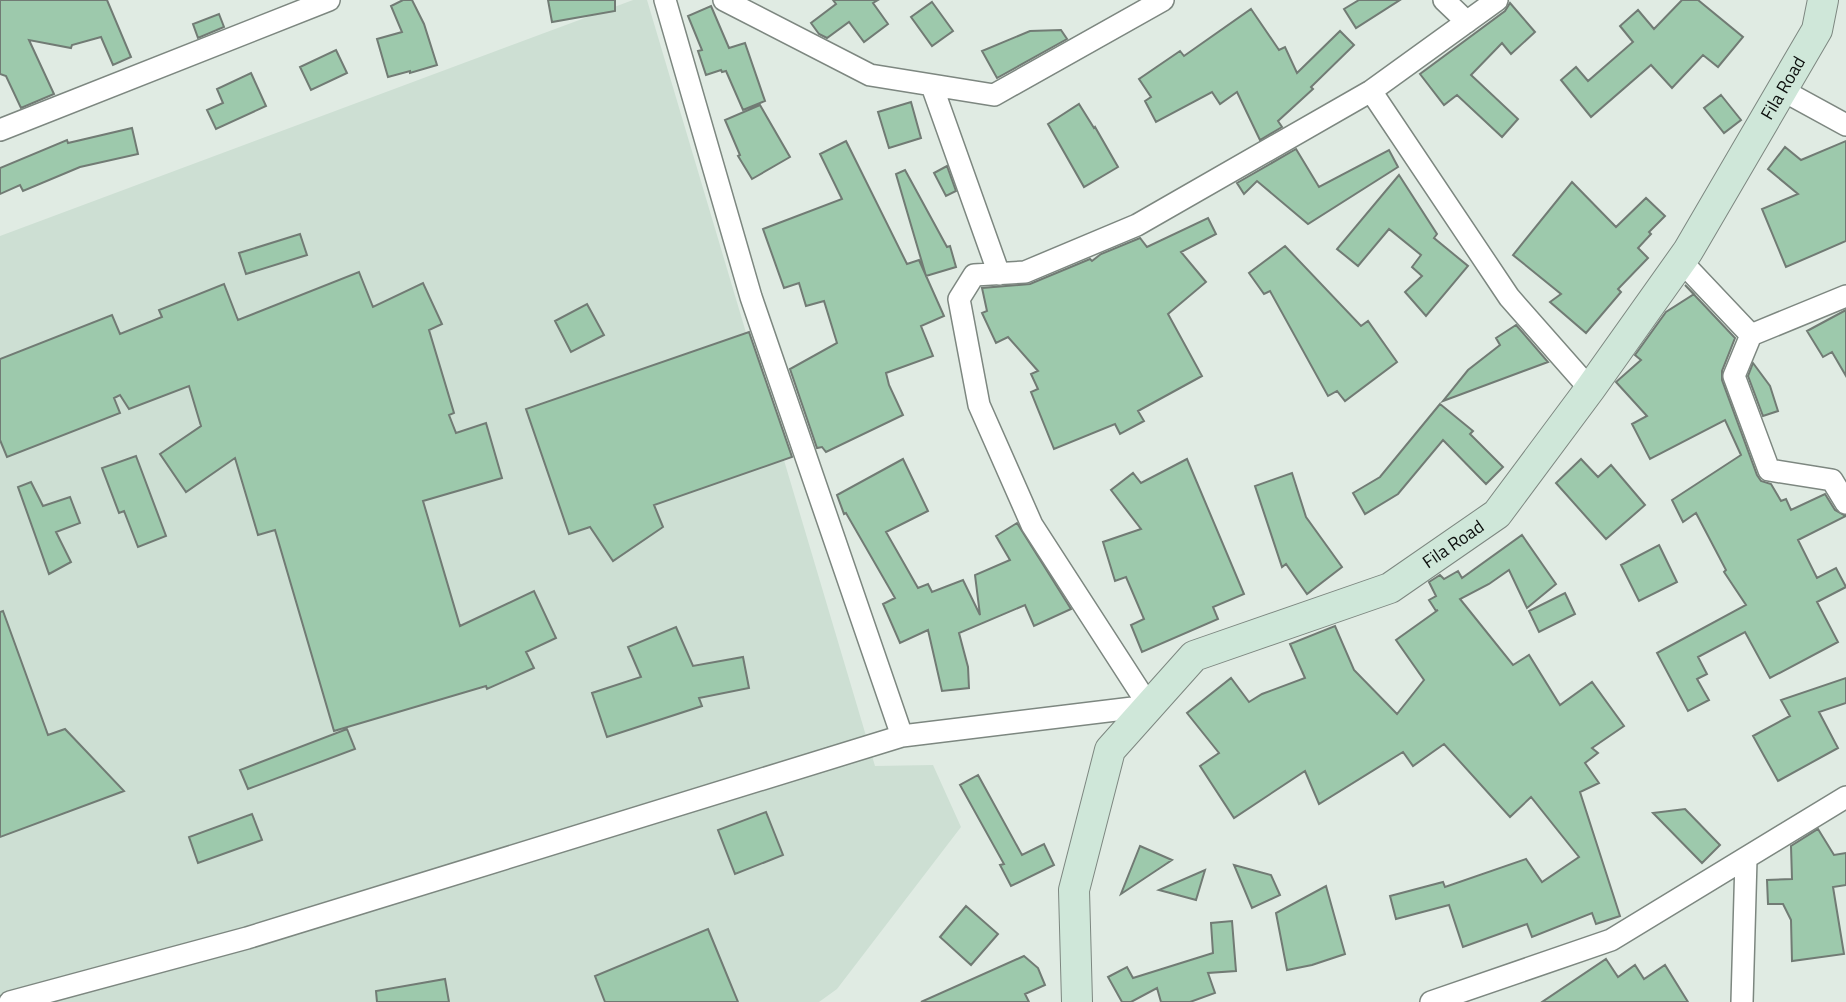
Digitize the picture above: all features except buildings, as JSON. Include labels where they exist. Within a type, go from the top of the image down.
[{"type":"street","points":[[0,130],[329,0]]},
{"type":"street","points":[[664,0],[751,297],[902,736]]},
{"type":"street","points":[[724,0],[870,75],[994,95],[1163,0]]},
{"type":"street","points":[[1444,0],[1467,22]]},
{"type":"street","points":[[10,1002],[247,938],[902,736],[1149,706],[1032,526],[979,405],[959,299],[974,275],[1025,272],[1137,225],[1371,91],[1497,0]]},
{"type":"street","name":"Fila Road","points":[[1077,1002],[1074,890],[1110,750],[1194,656],[1390,589],[1497,514],[1681,261],[1817,30],[1823,0]]},
{"type":"street","points":[[932,86],[999,274]]},
{"type":"street","points":[[1782,90],[1846,125]]},
{"type":"street","points":[[1371,91],[1509,297],[1590,389]]},
{"type":"street","points":[[1681,261],[1751,335]]},
{"type":"street","points":[[1846,296],[1751,335],[1734,376],[1769,470],[1832,480],[1846,503]]},
{"type":"street","points":[[1431,1002],[1611,940],[1846,797]]},
{"type":"street","points":[[1742,1002],[1746,859]]},
{"type":"shaded area","points":[[633,0],[647,0],[875,766],[933,765],[961,827],[837,989],[819,1002],[0,1002],[0,236]]}]
